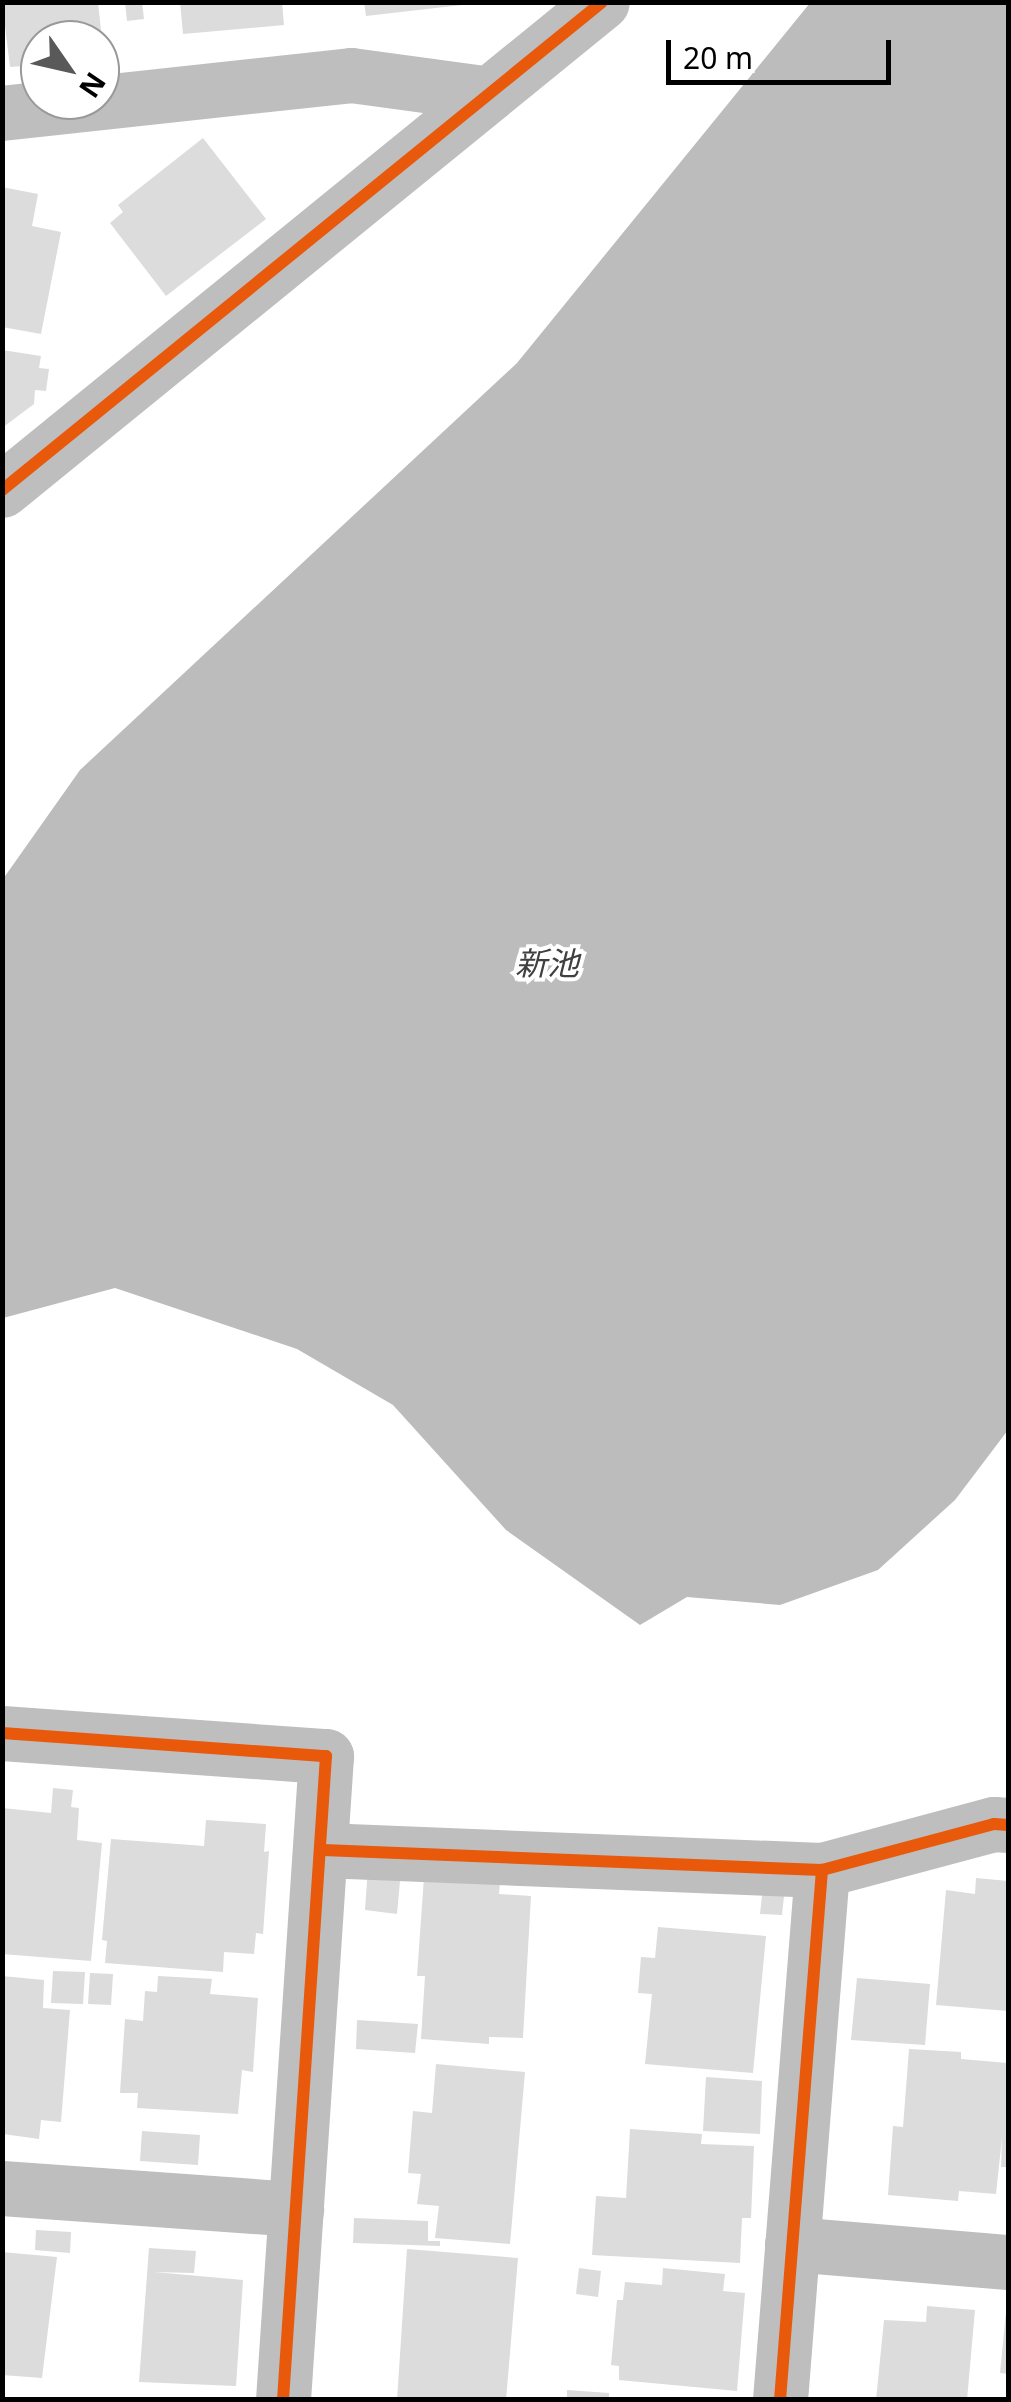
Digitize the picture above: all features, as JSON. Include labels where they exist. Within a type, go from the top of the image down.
[{"type":"street","points":[[2,490],[602,2]]},
{"type":"street","points":[[2,113],[352,75],[489,94]]},
{"type":"street","points":[[2,1732],[326,1756],[323,1850],[282,2400]]},
{"type":"street","points":[[323,1850],[822,1870],[994,1824],[1008,1825]]},
{"type":"street","points":[[780,2400],[822,1870]]},
{"type":"street","points":[[2,2188],[296,2209]]},
{"type":"street","points":[[792,2244],[1008,2262]]},
{"type":"water","name":"新池","points":[[810,3],[1008,3],[1008,1430],[955,1500],[878,1570],[780,1605],[687,1597],[640,1625],[506,1530],[393,1405],[297,1349],[115,1288],[3,1318],[3,879],[80,770],[517,363]]},
{"type":"building","points":[[2,2],[98,2],[100,20],[20,20],[20,66],[10,67]]},
{"type":"building","points":[[125,2],[142,2],[144,19],[127,21]]},
{"type":"building","points":[[180,2],[282,2],[284,25],[183,34]]},
{"type":"building","points":[[364,2],[462,2],[462,5],[366,16]]},
{"type":"building","points":[[203,138],[266,219],[166,296],[110,223],[123,212],[118,205]]},
{"type":"building","points":[[2,187],[38,194],[32,226],[61,232],[41,334],[2,327]]},
{"type":"building","points":[[2,350],[41,356],[39,368],[49,369],[46,391],[35,390],[34,404],[2,428]]},
{"type":"building","points":[[53,1788],[73,1790],[71,1807],[79,1808],[77,1840],[102,1843],[91,1961],[2,1954],[2,1808],[51,1813]]},
{"type":"building","points":[[206,1820],[266,1824],[264,1852],[269,1851],[263,1934],[256,1933],[254,1954],[224,1952],[223,1972],[105,1963],[107,1941],[102,1940],[111,1839],[204,1846]]},
{"type":"building","points":[[368,1867],[401,1870],[397,1914],[365,1910]]},
{"type":"building","points":[[424,1877],[500,1882],[499,1894],[531,1896],[523,2038],[489,2037],[489,2044],[421,2039],[425,1976],[417,1976]]},
{"type":"building","points":[[976,1878],[1008,1881],[1008,2011],[936,2005],[946,1890],[975,1894]]},
{"type":"building","points":[[762,1895],[784,1896],[782,1915],[760,1914]]},
{"type":"building","points":[[658,1927],[766,1936],[753,2073],[645,2064],[652,1994],[638,1993],[641,1957],[655,1958]]},
{"type":"building","points":[[53,1971],[85,1972],[83,2004],[51,2003]]},
{"type":"building","points":[[90,1973],[113,1974],[111,2005],[88,2004]]},
{"type":"building","points":[[2,1976],[44,1980],[43,2008],[70,2010],[61,2122],[41,2120],[39,2139],[3,2134]]},
{"type":"building","points":[[158,1976],[212,1979],[210,1994],[258,1998],[253,2072],[242,2070],[238,2114],[137,2108],[138,2093],[120,2093],[125,2019],[143,2021],[145,1991],[157,1992]]},
{"type":"building","points":[[857,1978],[930,1984],[925,2045],[851,2040]]},
{"type":"building","points":[[357,2020],[418,2024],[415,2053],[356,2049]]},
{"type":"building","points":[[909,2049],[961,2052],[961,2059],[1008,2063],[1008,2167],[1001,2167],[1002,2138],[996,2194],[959,2191],[958,2201],[888,2195],[893,2126],[903,2127]]},
{"type":"building","points":[[436,2064],[525,2072],[510,2244],[435,2238],[439,2206],[417,2204],[421,2174],[408,2173],[413,2111],[432,2113]]},
{"type":"building","points":[[706,2077],[762,2081],[760,2134],[703,2131]]},
{"type":"building","points":[[630,2129],[702,2134],[701,2144],[754,2146],[751,2218],[742,2218],[740,2263],[592,2255],[596,2196],[626,2198]]},
{"type":"building","points":[[142,2131],[200,2135],[198,2165],[140,2161]]},
{"type":"building","points":[[354,2218],[428,2221],[428,2241],[440,2241],[440,2246],[353,2243]]},
{"type":"building","points":[[36,2230],[71,2232],[70,2253],[35,2250]]},
{"type":"building","points":[[149,2248],[196,2251],[194,2273],[154,2272],[243,2280],[236,2386],[139,2382]]},
{"type":"building","points":[[407,2249],[518,2258],[506,2400],[397,2400]]},
{"type":"building","points":[[2,2252],[57,2257],[42,2378],[2,2375]]},
{"type":"building","points":[[579,2268],[601,2271],[598,2297],[576,2294]]},
{"type":"building","points":[[663,2268],[725,2274],[723,2291],[745,2293],[737,2391],[619,2380],[619,2366],[611,2365],[617,2300],[623,2300],[625,2282],[662,2285]]},
{"type":"building","points":[[927,2306],[975,2310],[967,2400],[876,2400],[884,2320],[926,2322]]},
{"type":"building","points":[[1008,2312],[1008,2374],[1000,2373]]},
{"type":"building","points":[[567,2390],[609,2393],[609,2400],[567,2400]]},
{"type":"cycle path","points":[[2,490],[602,2]]},
{"type":"cycle path","points":[[2,1733],[326,1756],[283,2400]]},
{"type":"cycle path","points":[[323,1850],[822,1870],[994,1824],[1008,1825]]},
{"type":"cycle path","points":[[780,2400],[822,1870]]}]
